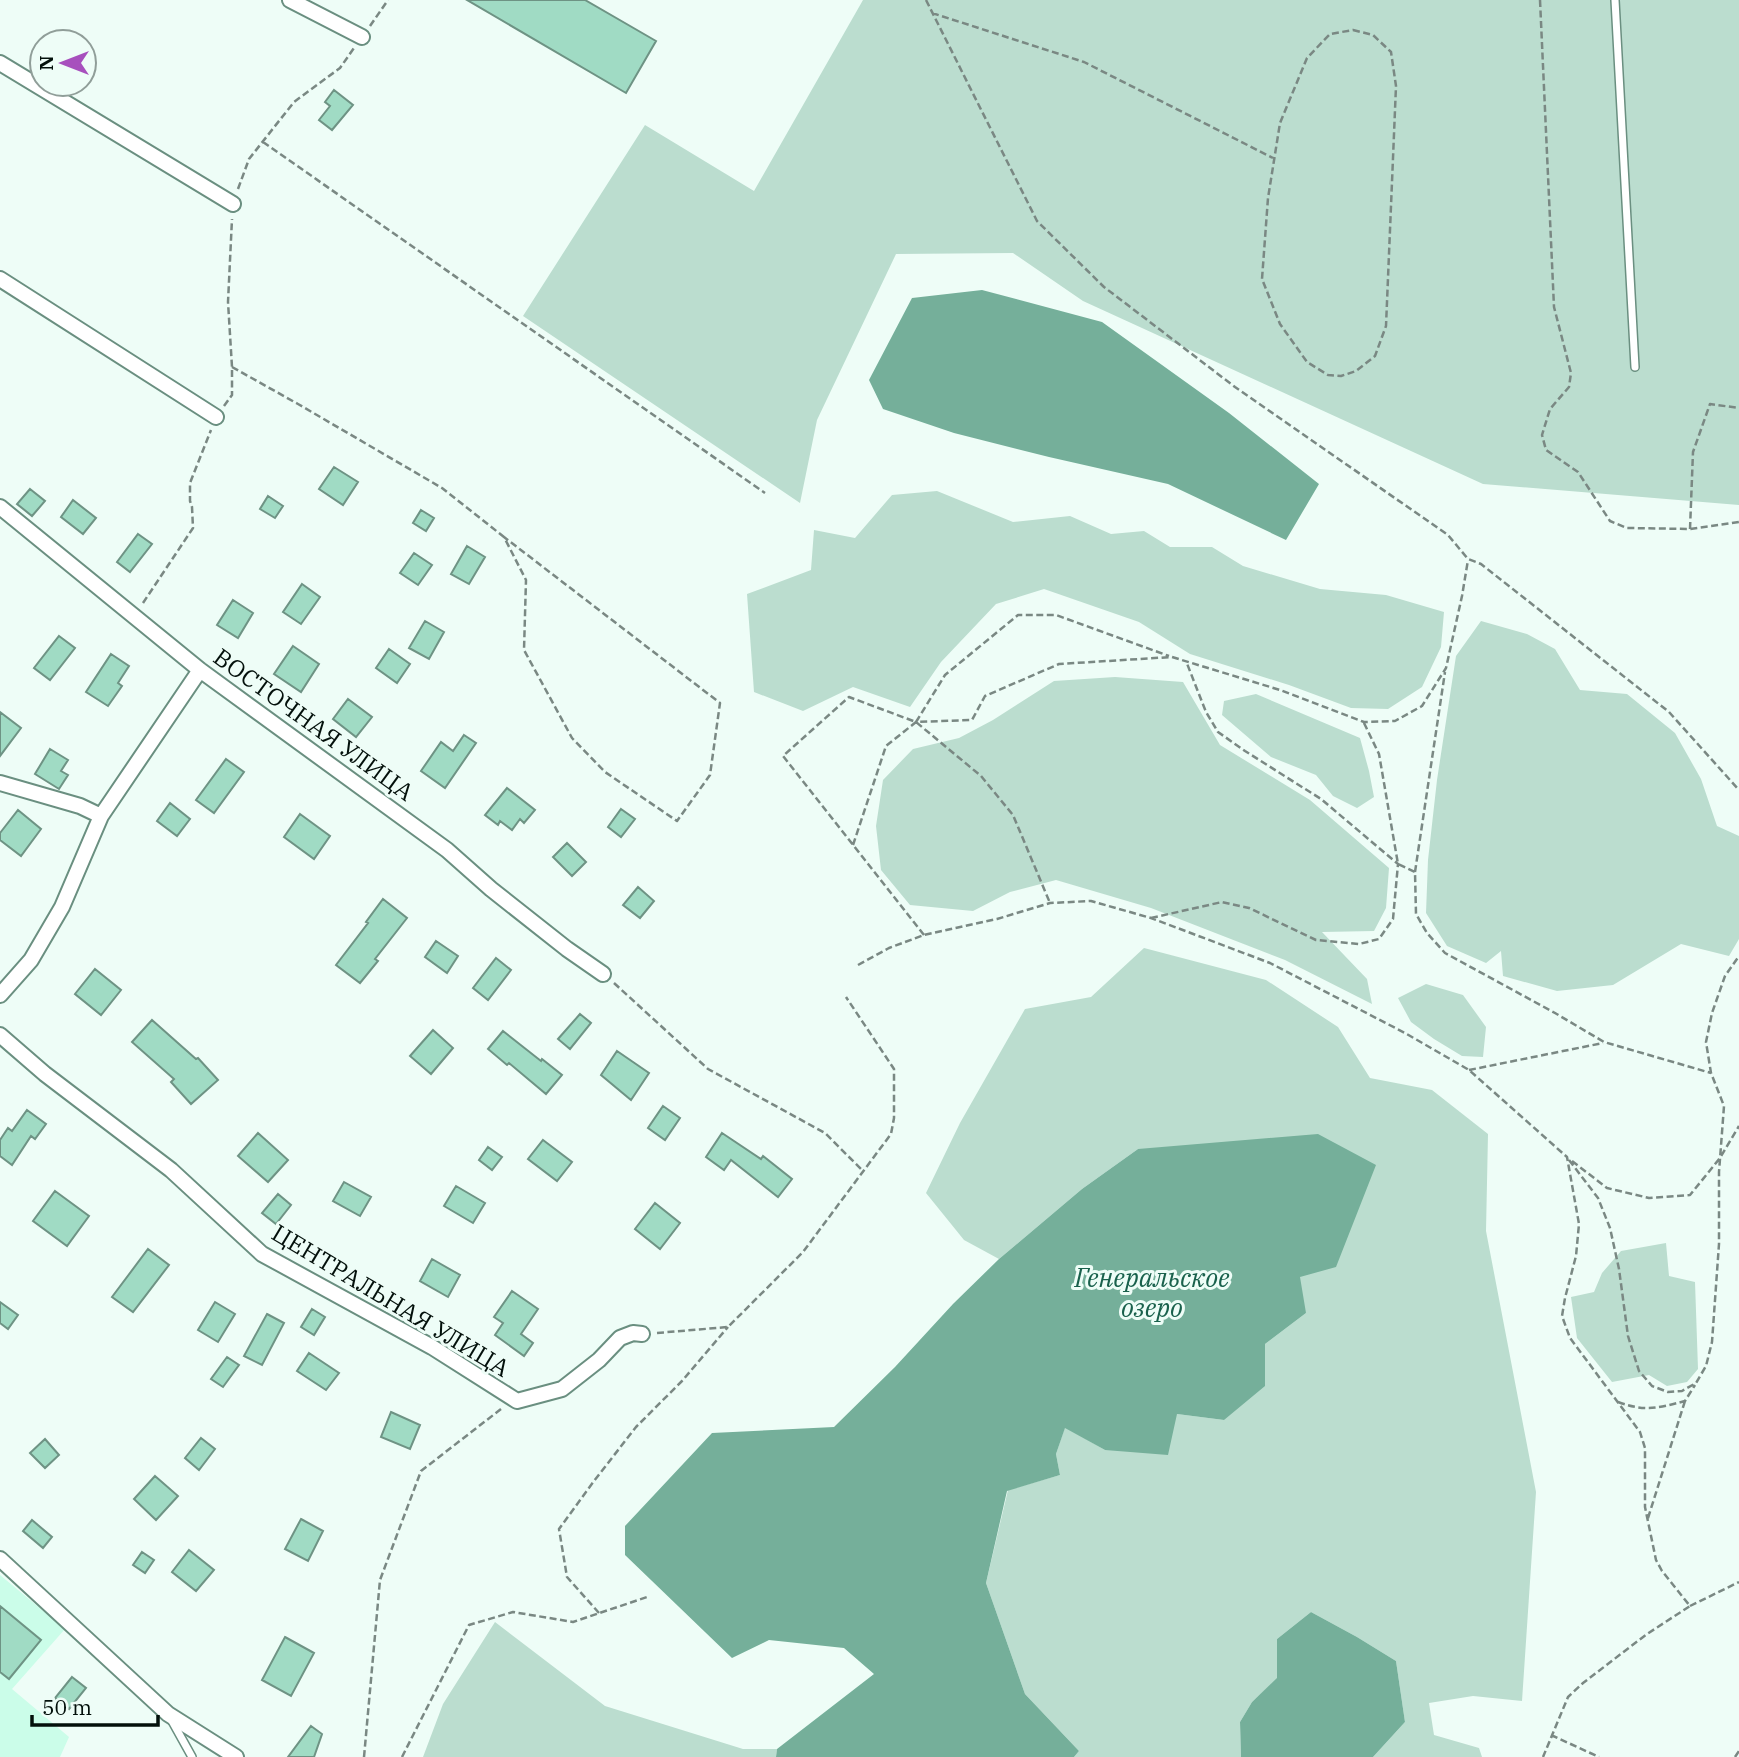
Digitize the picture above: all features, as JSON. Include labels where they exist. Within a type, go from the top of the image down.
[{"type":"street","points":[[290,0],[362,37]]},
{"type":"street","points":[[0,63],[233,204]]},
{"type":"street","points":[[0,279],[216,417]]},
{"type":"street","name":"ВОСТОЧНАЯ УЛИЦА","points":[[0,507],[200,670],[447,850],[491,889],[603,974]]},
{"type":"street","points":[[0,995],[31,960],[56,917],[101,816],[200,670]]},
{"type":"street","points":[[0,783],[101,816]]},
{"type":"street","name":"ЦЕНТРАЛЬНАЯ УЛИЦА","points":[[0,1035],[45,1074],[171,1170],[262,1254],[432,1347],[517,1401],[562,1389],[599,1360],[620,1338],[633,1333],[642,1335]]},
{"type":"street","points":[[0,1559],[168,1714],[236,1757]]},
{"type":"lane","points":[[1615,0],[1635,367]]},
{"type":"lane","points":[[168,1714],[192,1757]]},
{"type":"path","points":[[134,616],[193,528],[190,483],[216,417],[232,395],[228,302],[233,204],[249,159],[294,102],[340,68],[388,0]]},
{"type":"path","points":[[926,0],[1037,221],[1104,287],[1235,387],[1448,535],[1468,559],[1492,572],[1670,712],[1739,790]]},
{"type":"path","points":[[1540,0],[1554,307],[1571,373],[1569,387],[1550,409],[1542,435],[1546,450],[1578,472],[1610,521],[1626,528],[1690,529],[1739,522]]},
{"type":"path","points":[[932,13],[1084,62],[1274,158]]},
{"type":"path","points":[[1353,30],[1373,35],[1391,52],[1396,86],[1386,326],[1375,356],[1356,371],[1341,376],[1328,374],[1307,362],[1280,324],[1262,279],[1274,158],[1280,123],[1307,58],[1330,34],[1353,30]]},
{"type":"path","points":[[262,142],[765,493]]},
{"type":"path","points":[[232,367],[442,488],[720,702],[710,775],[677,821],[605,772],[572,738],[524,650],[526,580],[504,537]]},
{"type":"path","points":[[1690,529],[1692,452],[1710,404],[1739,408]]},
{"type":"path","points":[[1468,559],[1446,668],[1415,872],[1416,914],[1427,933],[1445,953],[1604,1042],[1711,1073]]},
{"type":"path","points":[[853,845],[886,746],[916,722],[945,675],[1018,615],[1056,615],[1172,657],[1280,690],[1364,722],[1395,721],[1422,706],[1446,668]]},
{"type":"path","points":[[916,722],[972,720],[985,695],[1059,664],[1172,657]]},
{"type":"path","points":[[1186,661],[1206,712],[1218,732],[1321,799],[1398,864],[1415,872]]},
{"type":"path","points":[[924,935],[783,756],[849,697],[916,722],[981,776],[1013,815],[1050,903]]},
{"type":"path","points":[[1151,918],[1222,902],[1249,908],[1316,940],[1359,944],[1378,939],[1393,919],[1398,864],[1378,754],[1364,722]]},
{"type":"path","points":[[858,965],[889,948],[924,935],[997,919],[1050,903],[1091,901],[1151,918],[1270,963],[1405,1033],[1469,1070],[1567,1157],[1607,1188],[1649,1198],[1690,1195],[1720,1158],[1739,1126]]},
{"type":"path","points":[[1647,1519],[1685,1401],[1706,1366],[1712,1342],[1724,1106],[1711,1073],[1706,1042],[1724,976],[1739,956]]},
{"type":"path","points":[[603,974],[708,1069],[825,1133],[863,1171]]},
{"type":"path","points":[[599,1613],[567,1577],[559,1529],[636,1426],[682,1381],[727,1328],[803,1252],[891,1134],[894,1118],[894,1069],[846,997]]},
{"type":"path","points":[[1469,1070],[1604,1042]]},
{"type":"path","points":[[1567,1157],[1598,1198],[1610,1228],[1629,1336],[1639,1371],[1652,1386],[1668,1392],[1682,1391],[1696,1383]]},
{"type":"path","points":[[1567,1157],[1579,1224],[1576,1256],[1562,1316],[1570,1338],[1640,1432],[1645,1448],[1645,1507],[1656,1560],[1690,1606]]},
{"type":"path","points":[[642,1335],[727,1328]]},
{"type":"path","points":[[364,1757],[380,1580],[421,1471],[496,1412],[517,1401]]},
{"type":"path","points":[[1618,1402],[1634,1408],[1657,1408],[1685,1401]]},
{"type":"path","points":[[1543,1757],[1567,1697],[1647,1634],[1690,1606],[1739,1582]]},
{"type":"path","points":[[402,1757],[469,1625],[513,1612],[573,1622],[650,1596]]},
{"type":"path","points":[[1551,1735],[1599,1757]]},
{"type":"path","points":[[1735,1757],[1739,1751]]},
{"type":"shaded area","points":[[863,0],[1739,0],[1739,505],[1483,484],[1083,301],[1013,253],[896,254],[817,420],[800,503],[523,316],[645,125],[754,191]]},
{"type":"shaded area","points":[[937,491],[1013,522],[1070,516],[1111,534],[1144,531],[1170,547],[1212,547],[1243,566],[1320,589],[1386,595],[1444,612],[1441,647],[1422,687],[1388,709],[1351,708],[1190,654],[1139,622],[1044,589],[996,604],[941,662],[910,707],[853,687],[803,711],[754,692],[747,594],[811,570],[814,530],[855,538],[892,495]]},
{"type":"shaded area","points":[[1481,621],[1527,634],[1555,649],[1580,690],[1627,694],[1675,733],[1701,779],[1717,826],[1739,836],[1739,939],[1729,956],[1681,944],[1613,985],[1557,991],[1503,976],[1501,951],[1486,963],[1447,946],[1426,913],[1428,860],[1456,656]]},
{"type":"shaded area","points":[[1115,677],[1183,682],[1220,745],[1310,800],[1389,868],[1386,908],[1374,931],[1322,932],[1367,979],[1372,1004],[1285,960],[1151,908],[1056,880],[1010,892],[973,911],[910,905],[881,870],[876,826],[883,780],[913,749],[959,738],[1054,681]]},
{"type":"shaded area","points":[[1256,694],[1360,738],[1374,797],[1357,808],[1333,796],[1316,775],[1271,757],[1222,715],[1224,701]]},
{"type":"shaded area","points":[[1144,948],[1266,980],[1338,1027],[1370,1078],[1432,1090],[1488,1134],[1486,1231],[1536,1492],[1522,1701],[1473,1696],[1429,1703],[1434,1735],[1479,1748],[1482,1757],[1373,1757],[1405,1722],[1396,1661],[1311,1612],[1277,1639],[1277,1679],[1252,1702],[1240,1722],[1241,1757],[1074,1757],[1079,1751],[1025,1694],[986,1583],[1008,1490],[1060,1475],[1056,1454],[1065,1427],[1105,1450],[1177,1414],[1224,1420],[1265,1344],[1306,1313],[1138,1149],[1082,1189],[999,1259],[964,1240],[926,1193],[960,1123],[1025,1009],[1091,997]]},
{"type":"shaded area","points":[[1426,984],[1463,995],[1486,1027],[1483,1057],[1462,1056],[1411,1022],[1398,998]]},
{"type":"shaded area","points":[[1666,1243],[1669,1276],[1695,1282],[1698,1369],[1687,1382],[1667,1386],[1649,1375],[1612,1382],[1577,1338],[1571,1297],[1594,1292],[1602,1273],[1621,1251]]},
{"type":"shaded area","points":[[0,1575],[65,1629],[12,1689],[69,1737],[60,1757],[0,1757]]},
{"type":"shaded area","points":[[495,1622],[605,1706],[743,1749],[777,1749],[776,1757],[423,1757],[443,1704]]},
{"type":"water","points":[[982,290],[1102,322],[1229,413],[1319,484],[1286,540],[1168,484],[954,433],[883,409],[869,380],[912,298]]},
{"type":"water","name":"Генеральское озеро","points":[[1318,1134],[1376,1165],[1336,1267],[1300,1277],[1306,1313],[1265,1344],[1265,1386],[1224,1420],[1177,1414],[1168,1455],[1105,1450],[1065,1428],[1056,1454],[1060,1475],[1007,1491],[986,1583],[1025,1694],[1079,1751],[1074,1757],[776,1757],[777,1749],[874,1674],[844,1648],[769,1640],[732,1658],[625,1555],[625,1526],[712,1433],[834,1427],[999,1259],[1082,1189],[1138,1149]]},
{"type":"water","points":[[1311,1612],[1396,1661],[1405,1722],[1373,1757],[1241,1757],[1240,1722],[1252,1702],[1277,1678],[1277,1639]]},
{"type":"building","points":[[467,0],[585,0],[656,41],[626,93]]},
{"type":"building","points":[[334,90],[353,105],[332,130],[319,120],[330,106],[325,102]]},
{"type":"building","points":[[334,467],[358,482],[343,505],[319,489]]},
{"type":"building","points":[[30,489],[45,501],[32,516],[17,504]]},
{"type":"building","points":[[268,496],[283,506],[275,518],[260,509]]},
{"type":"building","points":[[73,500],[96,518],[83,534],[61,517]]},
{"type":"building","points":[[421,510],[434,518],[426,531],[413,523]]},
{"type":"building","points":[[138,534],[152,544],[130,572],[117,562]]},
{"type":"building","points":[[467,546],[485,557],[469,584],[451,574]]},
{"type":"building","points":[[414,553],[432,565],[418,585],[400,573]]},
{"type":"building","points":[[302,584],[320,597],[301,624],[283,612]]},
{"type":"building","points":[[233,600],[253,613],[238,638],[217,625]]},
{"type":"building","points":[[425,621],[444,632],[429,659],[409,648]]},
{"type":"building","points":[[59,636],[75,648],[50,680],[34,668]]},
{"type":"building","points":[[293,646],[319,664],[301,692],[274,674]]},
{"type":"building","points":[[389,649],[410,664],[397,683],[376,668]]},
{"type":"building","points":[[111,654],[129,666],[118,683],[122,686],[108,706],[86,692]]},
{"type":"building","points":[[348,699],[372,717],[356,737],[333,719]]},
{"type":"building","points":[[0,712],[21,728],[0,756]]},
{"type":"building","points":[[464,735],[476,743],[445,788],[421,771],[441,742],[453,751]]},
{"type":"building","points":[[50,749],[68,760],[61,771],[68,775],[59,789],[35,774]]},
{"type":"building","points":[[226,759],[244,772],[214,813],[196,800]]},
{"type":"building","points":[[507,788],[535,810],[524,823],[520,819],[512,830],[500,821],[498,825],[485,815]]},
{"type":"building","points":[[170,803],[190,819],[177,836],[157,821]]},
{"type":"building","points":[[621,809],[635,819],[621,837],[608,827]]},
{"type":"building","points":[[18,810],[41,829],[21,856],[0,840],[0,833]]},
{"type":"building","points":[[300,814],[330,836],[314,859],[284,837]]},
{"type":"building","points":[[567,843],[586,862],[572,876],[553,857]]},
{"type":"building","points":[[638,887],[654,901],[640,918],[623,905]]},
{"type":"building","points":[[383,899],[407,918],[360,983],[336,965]]},
{"type":"building","points":[[436,941],[458,956],[447,973],[425,957]]},
{"type":"building","points":[[496,958],[511,970],[488,1000],[473,988]]},
{"type":"building","points":[[95,969],[121,990],[101,1015],[75,994]]},
{"type":"building","points":[[580,1014],[591,1023],[570,1049],[558,1039]]},
{"type":"building","points":[[152,1020],[198,1058],[218,1080],[191,1104],[171,1082],[174,1079],[132,1042]]},
{"type":"building","points":[[433,1030],[453,1048],[431,1074],[410,1056]]},
{"type":"building","points":[[503,1031],[562,1075],[546,1094],[488,1049]]},
{"type":"building","points":[[617,1051],[649,1073],[631,1100],[601,1075]]},
{"type":"building","points":[[663,1106],[680,1118],[665,1140],[648,1128]]},
{"type":"building","points":[[27,1110],[46,1124],[35,1139],[31,1136],[12,1165],[0,1156],[0,1140],[8,1128],[12,1131]]},
{"type":"building","points":[[258,1133],[288,1160],[268,1182],[238,1156]]},
{"type":"building","points":[[722,1133],[761,1159],[763,1156],[792,1179],[778,1197],[731,1160],[724,1170],[706,1157]]},
{"type":"building","points":[[543,1140],[572,1162],[557,1181],[528,1159]]},
{"type":"building","points":[[488,1147],[502,1157],[492,1170],[479,1160]]},
{"type":"building","points":[[344,1182],[371,1197],[360,1216],[333,1201]]},
{"type":"building","points":[[456,1186],[485,1203],[473,1223],[444,1206]]},
{"type":"building","points":[[55,1191],[89,1216],[67,1246],[33,1221]]},
{"type":"building","points":[[278,1194],[291,1205],[276,1224],[262,1213]]},
{"type":"building","points":[[655,1203],[680,1223],[660,1249],[635,1229]]},
{"type":"building","points":[[148,1249],[169,1265],[133,1312],[112,1297]]},
{"type":"building","points":[[432,1259],[460,1275],[448,1297],[420,1281]]},
{"type":"building","points":[[512,1291],[538,1309],[521,1334],[533,1343],[524,1356],[495,1335],[503,1323],[494,1317]]},
{"type":"building","points":[[0,1302],[18,1315],[8,1329],[0,1323]]},
{"type":"building","points":[[215,1302],[235,1314],[218,1342],[198,1330]]},
{"type":"building","points":[[312,1309],[325,1317],[314,1335],[301,1327]]},
{"type":"building","points":[[267,1314],[284,1323],[262,1365],[244,1356]]},
{"type":"building","points":[[309,1353],[339,1373],[326,1390],[297,1371]]},
{"type":"building","points":[[227,1357],[239,1365],[223,1387],[211,1379]]},
{"type":"building","points":[[391,1412],[420,1425],[410,1449],[381,1437]]},
{"type":"building","points":[[201,1438],[215,1449],[199,1470],[185,1458]]},
{"type":"building","points":[[45,1439],[59,1455],[45,1468],[30,1453]]},
{"type":"building","points":[[155,1476],[178,1496],[156,1520],[134,1499]]},
{"type":"building","points":[[301,1519],[323,1531],[308,1561],[285,1549]]},
{"type":"building","points":[[32,1520],[52,1537],[43,1548],[23,1531]]},
{"type":"building","points":[[189,1550],[214,1570],[196,1591],[172,1572]]},
{"type":"building","points":[[142,1552],[154,1560],[145,1573],[133,1565]]},
{"type":"building","points":[[0,1606],[41,1640],[9,1679],[0,1672]]},
{"type":"building","points":[[285,1637],[314,1653],[291,1696],[262,1680]]},
{"type":"building","points":[[72,1677],[86,1688],[69,1709],[55,1698]]},
{"type":"building","points":[[311,1726],[322,1734],[314,1757],[288,1757]]}]
